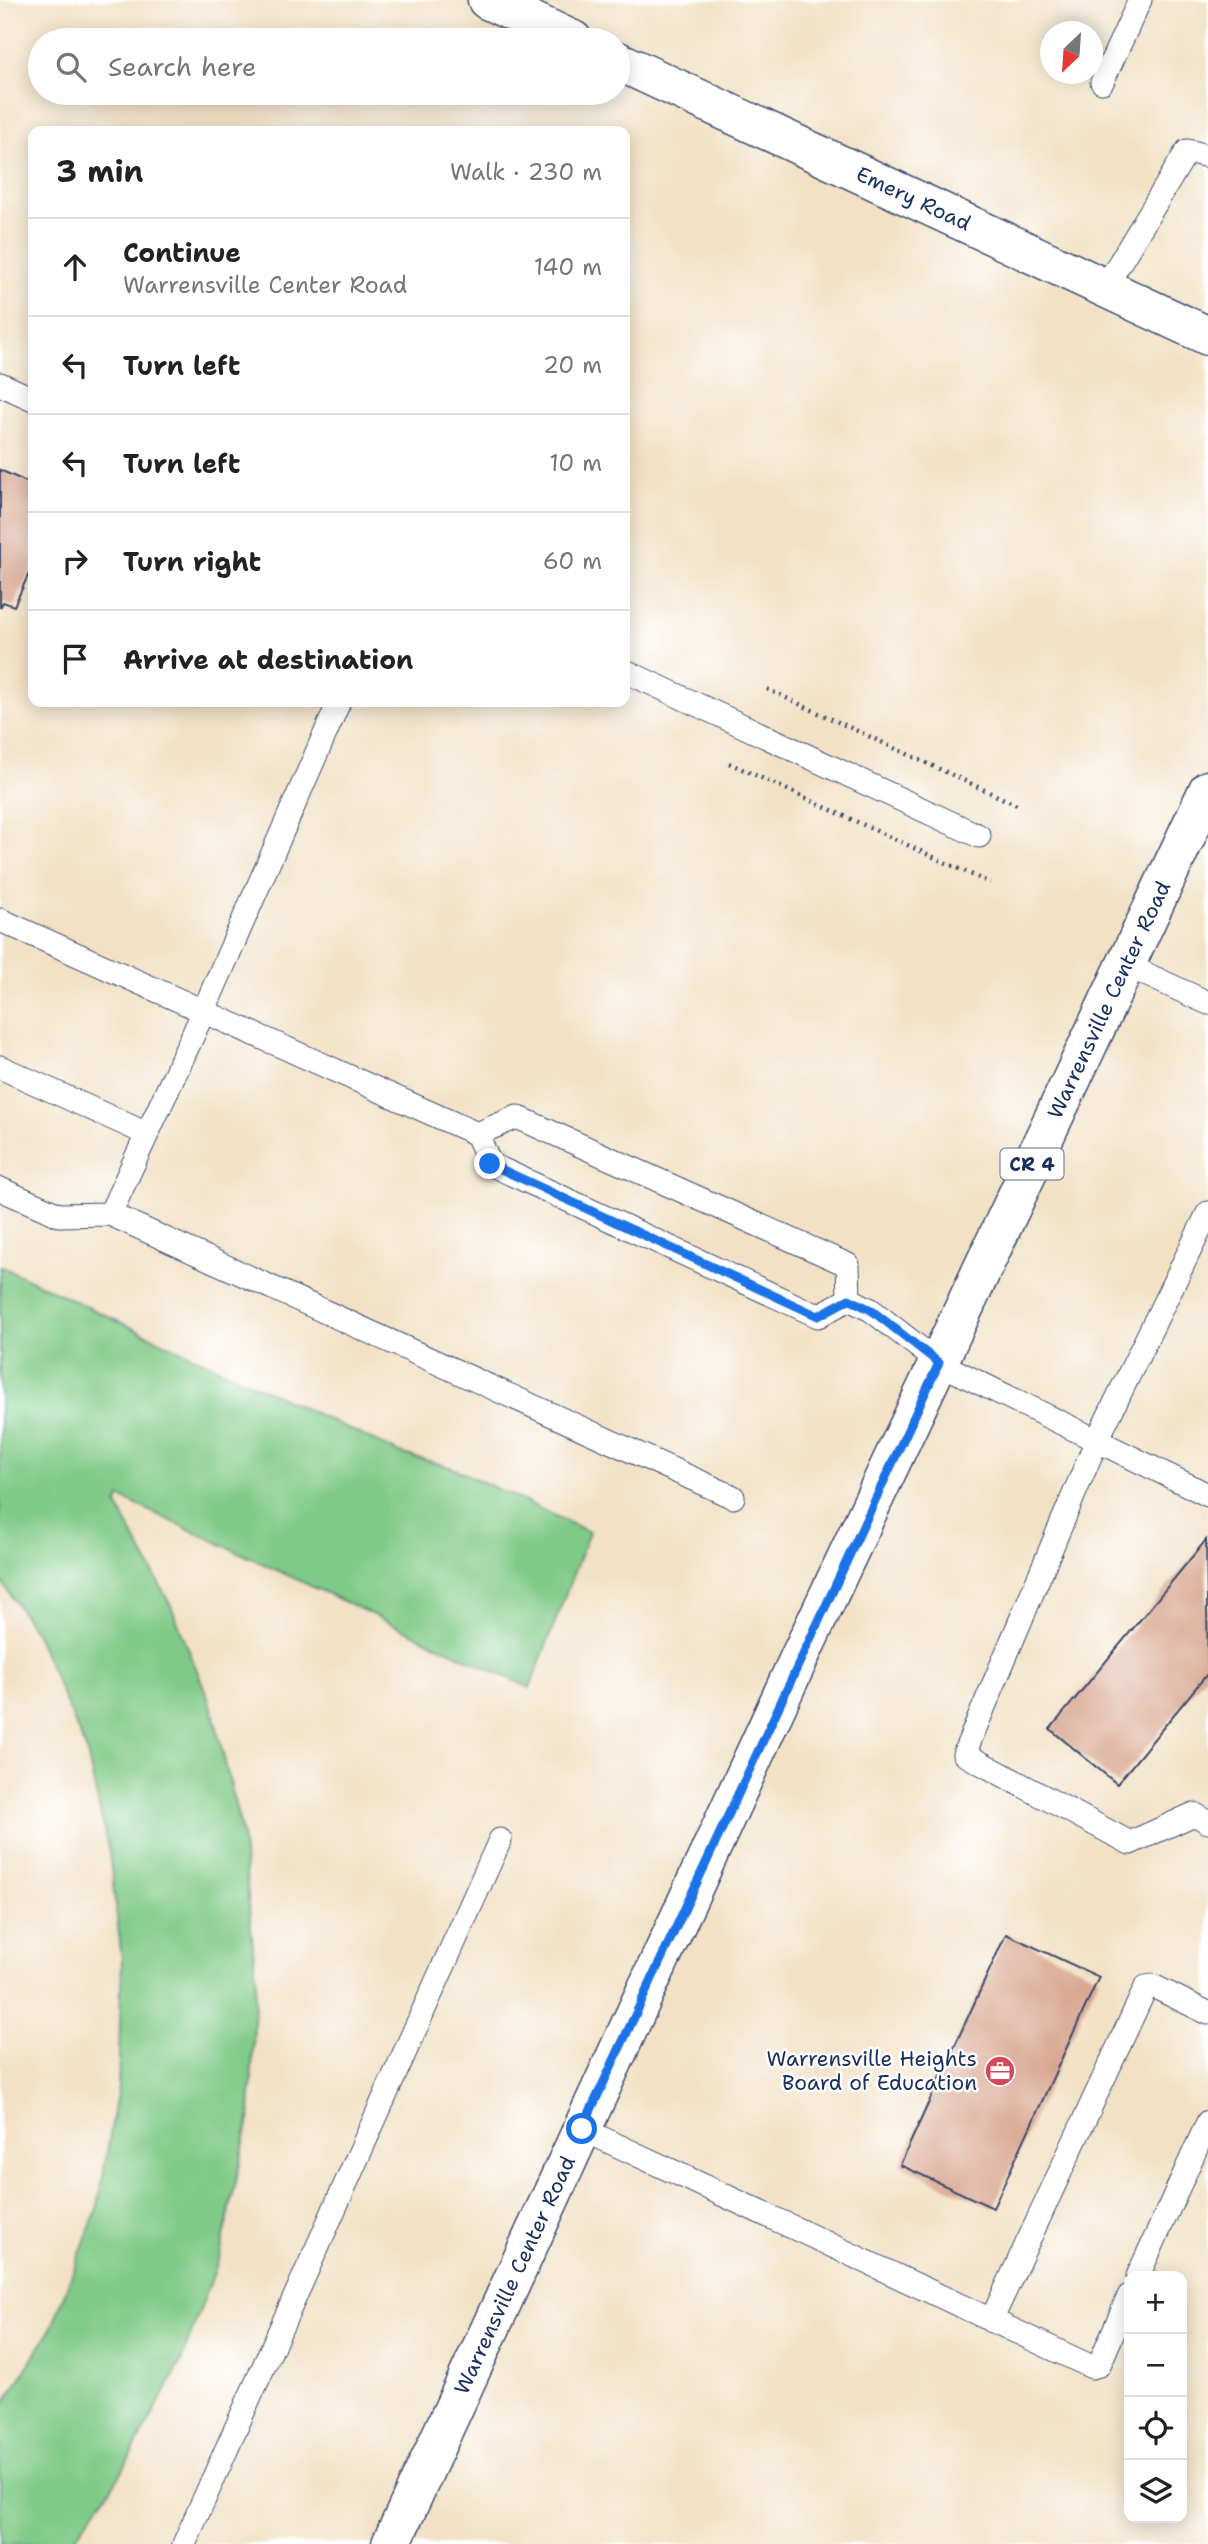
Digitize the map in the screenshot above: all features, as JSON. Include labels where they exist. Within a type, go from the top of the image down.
[{"type":"main road","points":[[487,0],[547,28]]},
{"type":"main road","name":"Emery Road","points":[[630,67],[1208,336]]},
{"type":"main road","name":"Warrensville Center Road","points":[[390,2544],[1126,965],[1198,836],[1208,790]]},
{"type":"lane","points":[[1103,80],[1140,0]]},
{"type":"lane","points":[[1104,289],[1187,152],[1208,156]]},
{"type":"lane","points":[[0,384],[28,397]]},
{"type":"lane","points":[[630,673],[979,836]]},
{"type":"lane","points":[[110,1214],[337,707]]},
{"type":"lane","points":[[0,920],[477,1134],[490,1164],[818,1316],[849,1299]]},
{"type":"lane","points":[[1126,965],[1208,1003]]},
{"type":"lane","points":[[0,1067],[147,1134]]},
{"type":"lane","points":[[477,1134],[517,1117],[848,1265],[849,1299]]},
{"type":"lane","points":[[0,1189],[59,1215],[110,1214],[733,1497]]},
{"type":"lane","points":[[1208,1213],[1097,1440],[964,1754],[1130,1843],[1194,1814],[1208,1822]]},
{"type":"lane","points":[[849,1299],[871,1310],[939,1363],[1208,1495]]},
{"type":"lane","points":[[184,2544],[500,1840]]},
{"type":"lane","points":[[991,2321],[1146,1987],[1153,1986],[1208,2012]]},
{"type":"lane","points":[[1140,2271],[1208,2122]]},
{"type":"lane","points":[[582,2129],[1092,2367],[1098,2364],[1124,2307]]},
{"type":"path","points":[[767,689],[1019,806]]},
{"type":"path","points":[[729,763],[990,883]]},
{"type":"green space","points":[[0,1266],[400,1453],[453,1468],[589,1532],[530,1688],[120,1497],[117,1505],[171,1606],[212,1708],[242,1834],[256,1978],[250,2115],[220,2256],[179,2366],[118,2479],[70,2544],[0,2544],[0,2411],[52,2327],[98,2206],[118,2087],[122,1959],[109,1852],[86,1749],[36,1634],[0,1579]]},
{"type":"building","points":[[0,470],[28,483],[28,576],[14,606],[3,602],[0,608]]},
{"type":"building","points":[[1206,1540],[1208,1673],[1117,1784],[1050,1729]]},
{"type":"building","name":"Warrensville Heights Board of Education","points":[[1006,1934],[1099,1977],[993,2208],[900,2165]]},
{"type":"place","name":"Warrensville Heights Board of Education","points":[[1000,2071]]},
{"type":"route","points":[[490,1164],[818,1316],[849,1299],[871,1310],[939,1363],[800,1656],[582,2129]]}]
